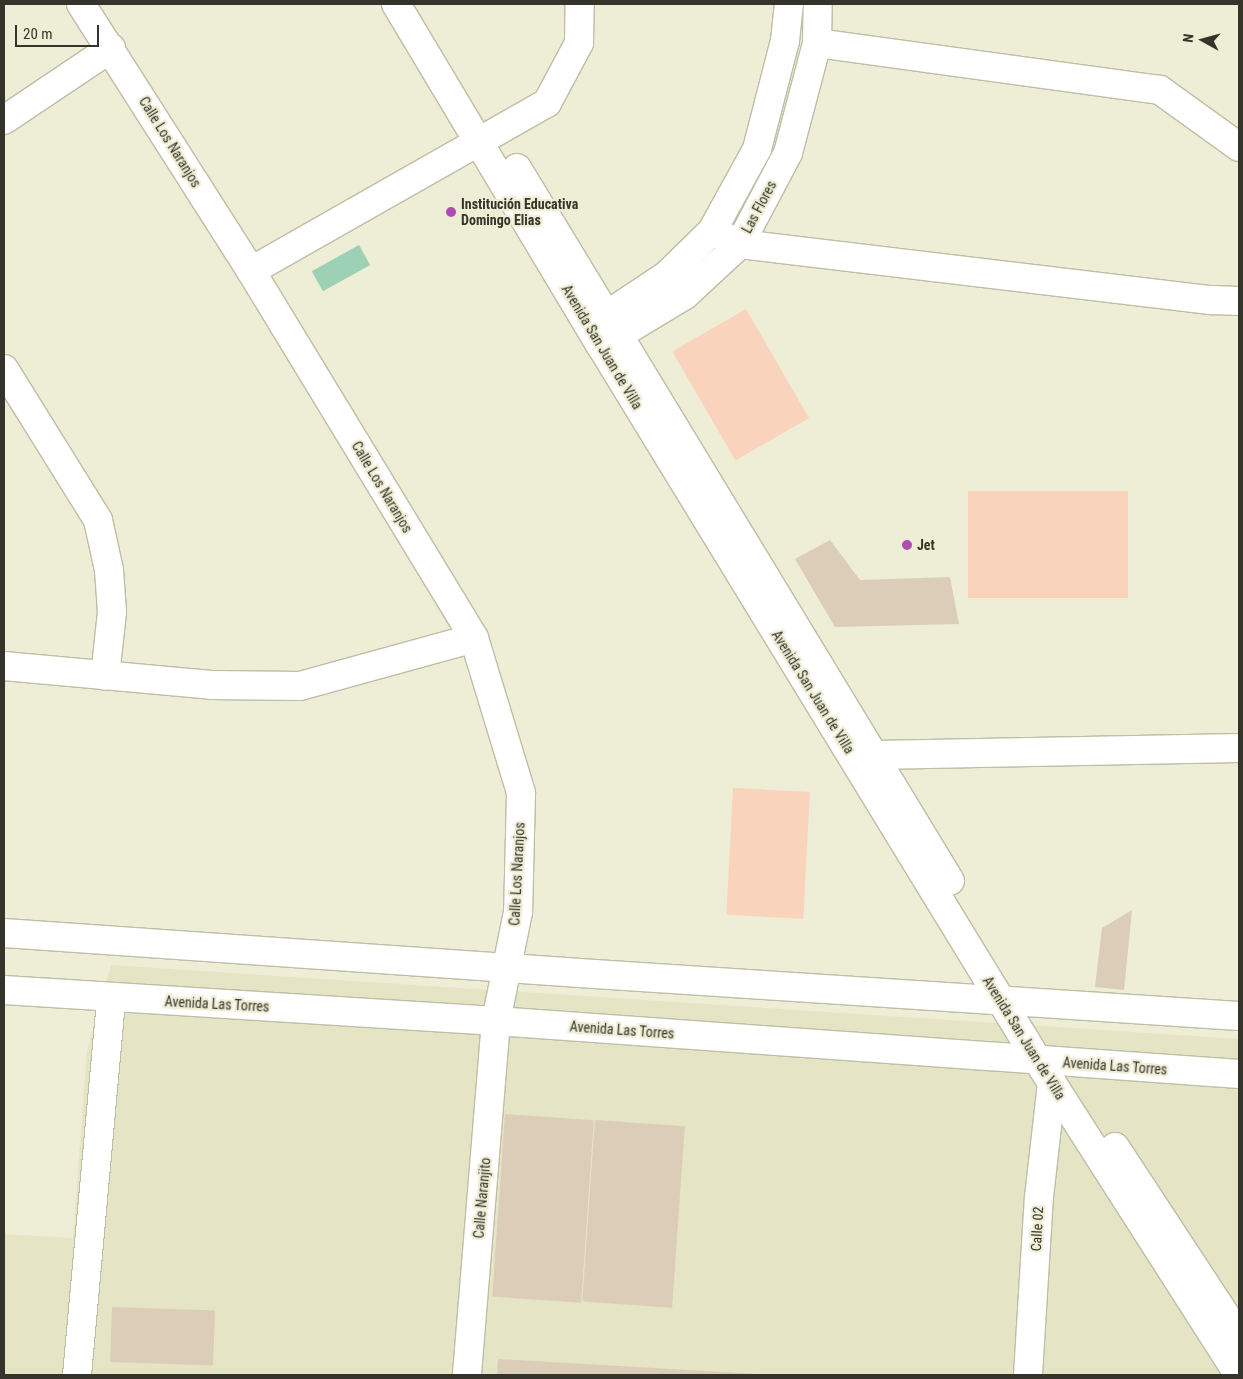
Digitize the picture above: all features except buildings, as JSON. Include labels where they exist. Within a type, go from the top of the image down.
[{"type":"street","name":"Calle Los Naranjos","points":[[81,4],[111,48],[251,271],[474,638],[521,793],[518,912],[496,1021]]},
{"type":"street","name":"Avenida San Juan de Villa","points":[[396,4],[487,136]]},
{"type":"street","name":"Avenida San Juan de Villa","points":[[418,4],[487,136],[866,760],[1012,1002],[1050,1069],[1239,1375]]},
{"type":"street","points":[[251,271],[547,103],[579,43],[580,4]]},
{"type":"street","points":[[604,331],[667,276],[712,231],[757,149],[785,41],[789,4]]},
{"type":"street","name":"Las Flores","points":[[604,331],[685,295],[740,244],[788,153],[817,43],[818,4]]},
{"type":"street","points":[[817,43],[1160,90],[1239,146]]},
{"type":"street","points":[[4,120],[111,48]]},
{"type":"street","points":[[712,231],[740,244],[1213,300],[1239,301]]},
{"type":"street","points":[[4,369],[98,520],[108,570],[112,612],[105,676]]},
{"type":"street","points":[[4,666],[211,686],[300,686],[474,638]]},
{"type":"street","points":[[866,760],[1239,748]]},
{"type":"street","points":[[4,933],[1239,1016]]},
{"type":"street","name":"Avenida Las Torres","points":[[4,990],[496,1021],[1050,1069],[1239,1074]]},
{"type":"street","points":[[77,1375],[111,998]]},
{"type":"street","name":"Calle Naranjito","points":[[467,1375],[496,1021]]},
{"type":"street","name":"Avenida San Juan de Villa","points":[[1050,1069],[1239,1336]]},
{"type":"street","name":"Calle 02","points":[[1028,1375],[1038,1197],[1050,1069]]},
{"type":"shaded area","points":[[359,245],[370,265],[323,291],[312,271]]},
{"type":"shaded area","points":[[746,309],[809,418],[735,461],[672,352]]},
{"type":"shaded area","points":[[968,491],[1128,491],[1128,598],[968,598]]},
{"type":"shaded area","points":[[733,788],[810,792],[803,919],[726,915]]},
{"type":"shaded area","points":[[111,965],[1239,1039],[1239,1375],[4,1375],[4,1234],[73,1238],[87,1051]]},
{"type":"place","name":"Institución Educativa Domingo Elias","points":[[451,212]]},
{"type":"place","name":"Jet","points":[[907,545]]}]
